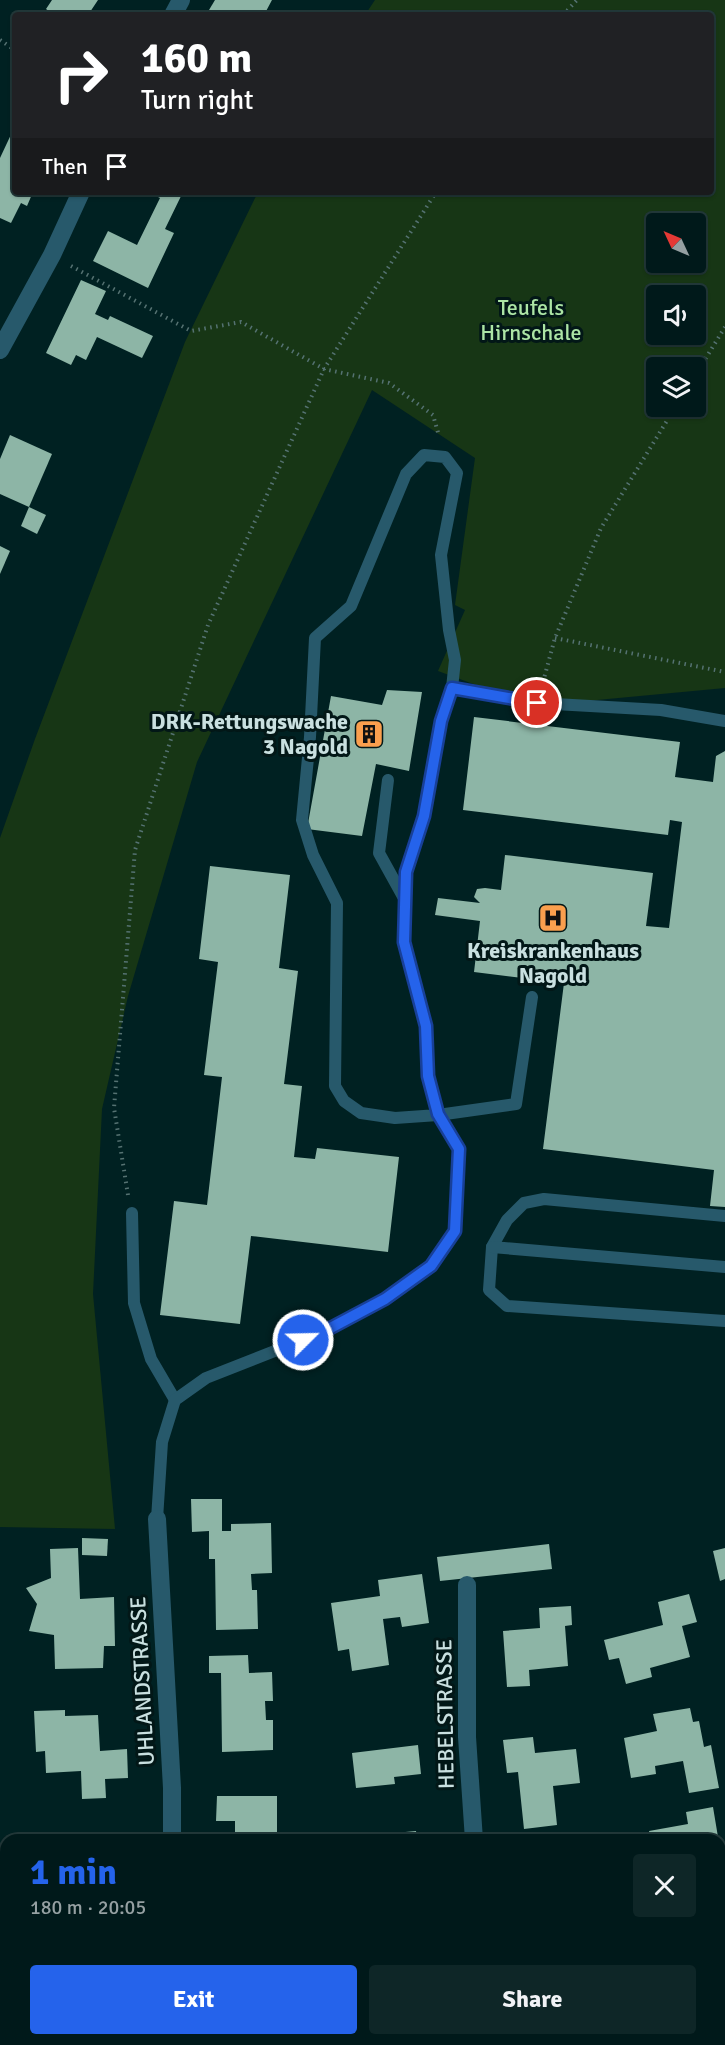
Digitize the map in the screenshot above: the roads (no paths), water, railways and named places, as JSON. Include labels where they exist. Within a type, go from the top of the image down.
[{"type":"street","points":[[0,350],[52,255],[80,195]]},
{"type":"street","name":"UHLANDSTRASSE","points":[[157,1519],[172,1788],[172,1834]]},
{"type":"street","name":"HEBELSTRASSE","points":[[467,1585],[467,1737],[474,1834]]},
{"type":"lane","points":[[157,1519],[162,1442],[175,1400],[206,1378],[323,1332],[385,1299],[431,1266],[455,1231],[459,1149],[438,1114],[428,1076],[426,1026],[404,942],[406,872],[424,816],[441,721],[452,688],[455,660],[449,630],[441,555],[457,473],[445,457],[424,455],[406,474],[351,606],[315,638],[310,737],[302,820],[313,855],[337,903],[335,1086],[344,1101],[361,1113],[395,1118],[438,1114],[516,1104],[532,998]]},
{"type":"lane","points":[[452,688],[537,703],[661,710],[725,721]]},
{"type":"lane","points":[[388,780],[379,853],[406,901]]},
{"type":"lane","points":[[725,1216],[544,1199],[524,1203],[507,1220],[492,1247],[489,1290],[507,1306],[725,1321]]},
{"type":"lane","points":[[132,1213],[134,1303],[151,1359],[175,1400]]},
{"type":"lane","points":[[492,1247],[725,1267]]},
{"type":"place","name":"DRK-Rettungswache 3 Nagold","points":[[369,734]]},
{"type":"place","name":"Kreiskrankenhaus Nagold","points":[[553,918]]},
{"type":"park label","name":"Teufels Hirnschale","points":[[531,320]]}]
